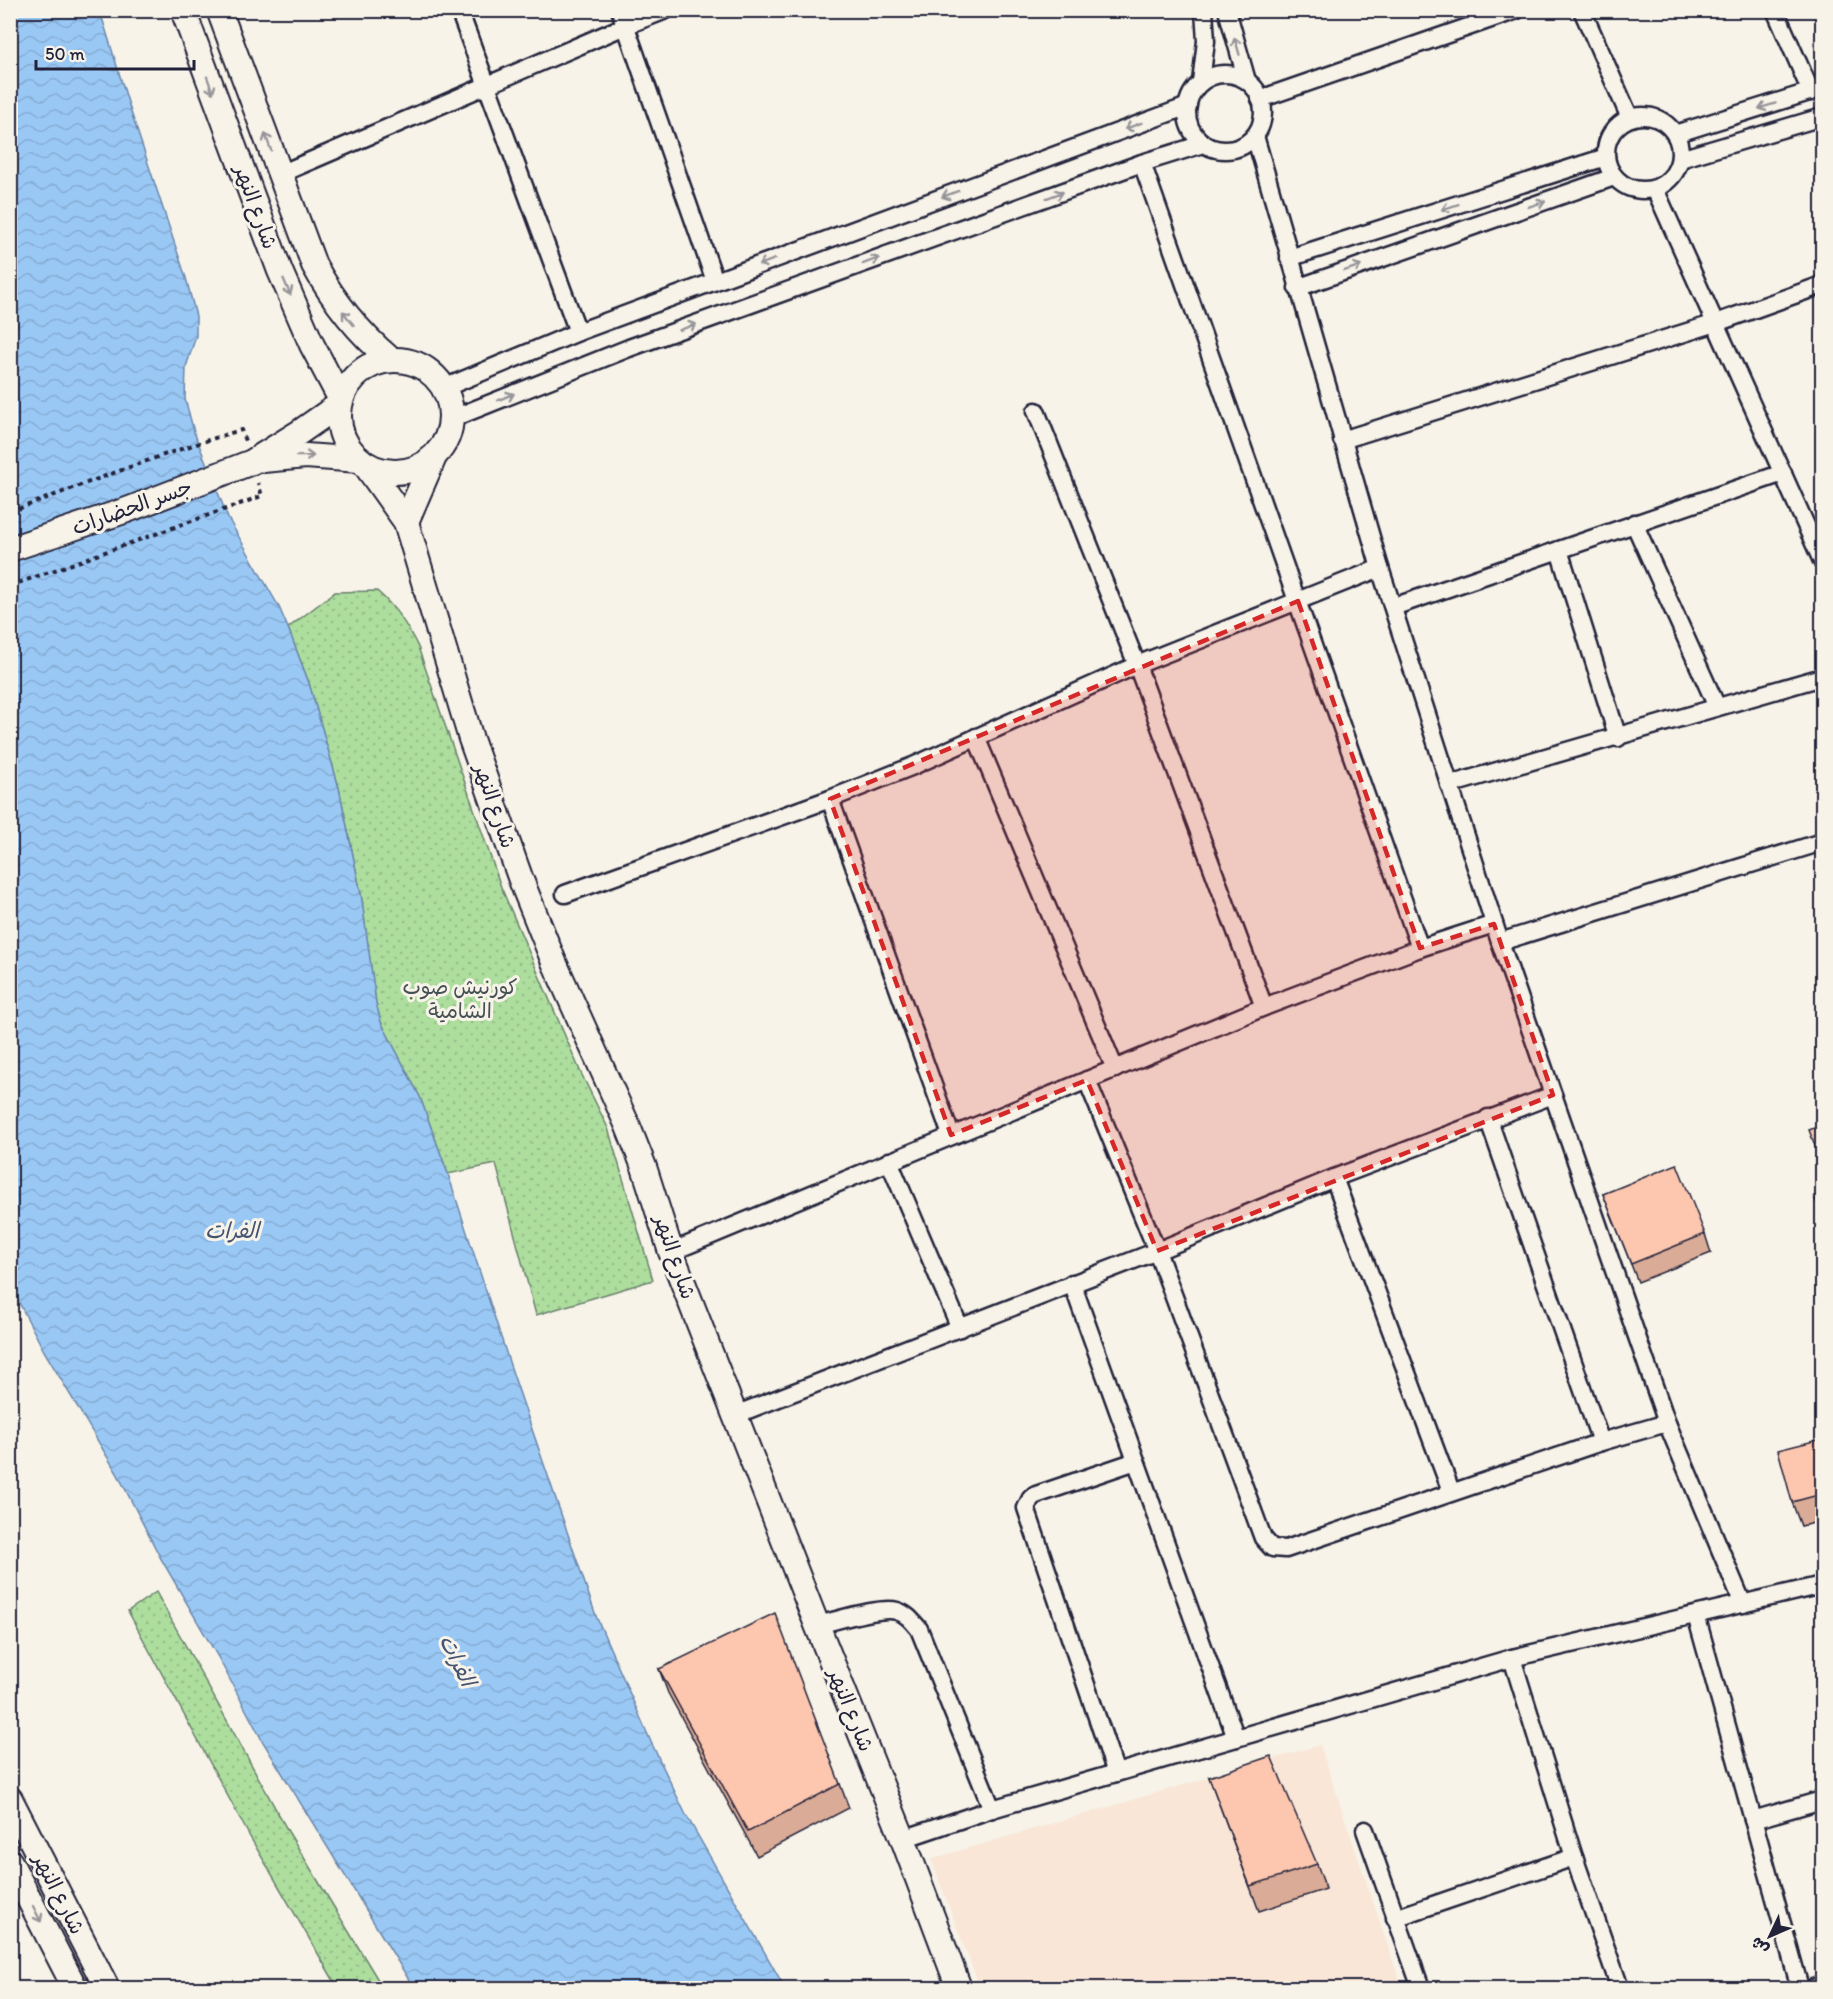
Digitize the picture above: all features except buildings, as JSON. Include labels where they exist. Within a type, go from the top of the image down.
[{"type":"main road","name":"شارع النهر","points":[[183,10],[280,271],[340,402]]},
{"type":"main road","name":"شارع النهر","points":[[219,10],[314,265],[346,317],[390,359]]},
{"type":"main road","points":[[361,462],[346,444],[339,424],[340,402],[349,382],[371,364],[390,359],[421,366],[438,379],[448,397],[451,418],[446,440],[434,457],[406,522]]},
{"type":"main road","points":[[252,462],[290,439],[340,402]]},
{"type":"main road","points":[[252,462],[306,456],[361,462],[377,470],[400,472],[415,469],[434,457]]},
{"type":"main road","name":"جسر الحضارات","points":[[10,549],[127,510],[252,462]]},
{"type":"main road","name":"شارع النهر","points":[[361,462],[406,522],[471,739],[499,820],[554,962],[632,1135],[660,1212],[671,1252],[903,1839],[959,1989]]},
{"type":"main road","name":"شارع النهر","points":[[10,1799],[108,1989]]},
{"type":"main road","name":"شارع النهر","points":[[10,1862],[75,1989]]},
{"type":"street","points":[[459,10],[578,332]]},
{"type":"street","points":[[280,174],[487,85],[622,18],[666,10]]},
{"type":"street","points":[[1201,82],[1226,74],[1247,81],[1255,89],[1260,99],[1262,118],[1255,136],[1239,147],[1229,150],[1203,144],[1191,130],[1188,122],[1188,106],[1190,97],[1201,82],[1206,40],[1204,10]]},
{"type":"street","points":[[1227,10],[1247,81]]},
{"type":"street","points":[[1260,99],[1517,10]]},
{"type":"street","points":[[1582,10],[1630,118]]},
{"type":"street","points":[[1675,134],[1817,90],[1774,10]]},
{"type":"street","points":[[622,18],[715,281]]},
{"type":"street","points":[[444,388],[578,332],[1188,106]]},
{"type":"street","points":[[1643,116],[1656,118],[1675,134],[1680,146],[1680,159],[1676,171],[1667,182],[1655,189],[1644,191],[1622,185],[1608,167],[1607,144],[1611,133],[1630,118],[1643,116]]},
{"type":"street","points":[[1680,159],[1822,117]]},
{"type":"street","points":[[1255,136],[1297,288],[1380,568],[1494,924],[1667,1423],[1743,1604]]},
{"type":"street","points":[[451,418],[629,348],[1203,144]]},
{"type":"street","points":[[1289,258],[1606,157]]},
{"type":"street","points":[[1142,164],[1420,948]]},
{"type":"street","points":[[1297,288],[1614,177]]},
{"type":"street","points":[[1655,189],[1822,561]]},
{"type":"street","points":[[1342,440],[1716,323],[1822,285]]},
{"type":"street","points":[[1036,411],[1137,665],[1264,1007]]},
{"type":"street","points":[[1393,607],[1783,473]]},
{"type":"street","points":[[1634,523],[1717,707]]},
{"type":"street","points":[[1559,550],[1618,738]]},
{"type":"street","points":[[565,894],[830,799],[913,766],[1137,665],[1380,568]]},
{"type":"street","points":[[1449,785],[1618,738],[1822,677]]},
{"type":"street","points":[[976,737],[1115,1069]]},
{"type":"street","points":[[830,799],[951,1136]]},
{"type":"street","points":[[1500,942],[1822,843]]},
{"type":"street","points":[[671,1252],[1264,1007],[1420,948],[1494,924]]},
{"type":"street","points":[[1087,1080],[1157,1251],[1263,1538],[1272,1548],[1286,1549],[1451,1491],[1667,1423]]},
{"type":"street","points":[[735,1415],[1157,1251],[1334,1178],[1553,1095]]},
{"type":"street","points":[[1488,1118],[1601,1442]]},
{"type":"street","points":[[889,1161],[960,1328]]},
{"type":"street","points":[[1334,1178],[1451,1491]]},
{"type":"street","points":[[1072,1283],[1236,1738]]},
{"type":"street","points":[[1116,1773],[1026,1508],[1031,1498],[1036,1495],[1136,1461]]},
{"type":"street","points":[[903,1839],[992,1809],[1512,1658],[1822,1585]]},
{"type":"street","points":[[817,1625],[878,1611],[895,1610],[908,1616],[919,1629],[992,1809]]},
{"type":"street","points":[[1696,1615],[1800,1989]]},
{"type":"street","points":[[1512,1658],[1574,1857],[1620,1989]]},
{"type":"street","points":[[1753,1820],[1822,1800]]},
{"type":"street","points":[[1365,1830],[1421,1989]]},
{"type":"street","points":[[1395,1918],[1574,1857]]},
{"type":"street","points":[[1813,1989],[1822,1985]]},
{"type":"path","points":[[10,512],[143,461],[241,430]]},
{"type":"path","points":[[10,586],[262,496]]},
{"type":"highlighted area","points":[[1298,601],[1420,948],[1494,924],[1553,1095],[1157,1251],[1087,1080],[951,1135],[830,799]]},
{"type":"shaded area","points":[[1320,1745],[1402,1988],[980,1988],[931,1859]]},
{"type":"green space","name":"كورنيش صوب الشامية","points":[[377,591],[400,617],[418,647],[501,887],[581,1073],[608,1128],[653,1280],[536,1315],[496,1164],[448,1174],[420,1097],[381,1022],[376,1004],[361,894],[339,788],[309,683],[288,628],[335,592]]},
{"type":"green space","points":[[156,1592],[289,1833],[383,1988],[338,1988],[250,1837],[128,1611]]},
{"type":"water","name":"الفرات","points":[[10,11],[100,11],[186,278],[196,316],[196,336],[186,367],[185,399],[194,432],[228,518],[279,607],[288,628],[309,683],[339,788],[361,894],[376,1003],[381,1022],[420,1097],[448,1174],[512,1371],[596,1616],[685,1813],[785,1988],[414,1988],[263,1742],[218,1657],[160,1557],[117,1473],[44,1351],[11,1287]]}]
